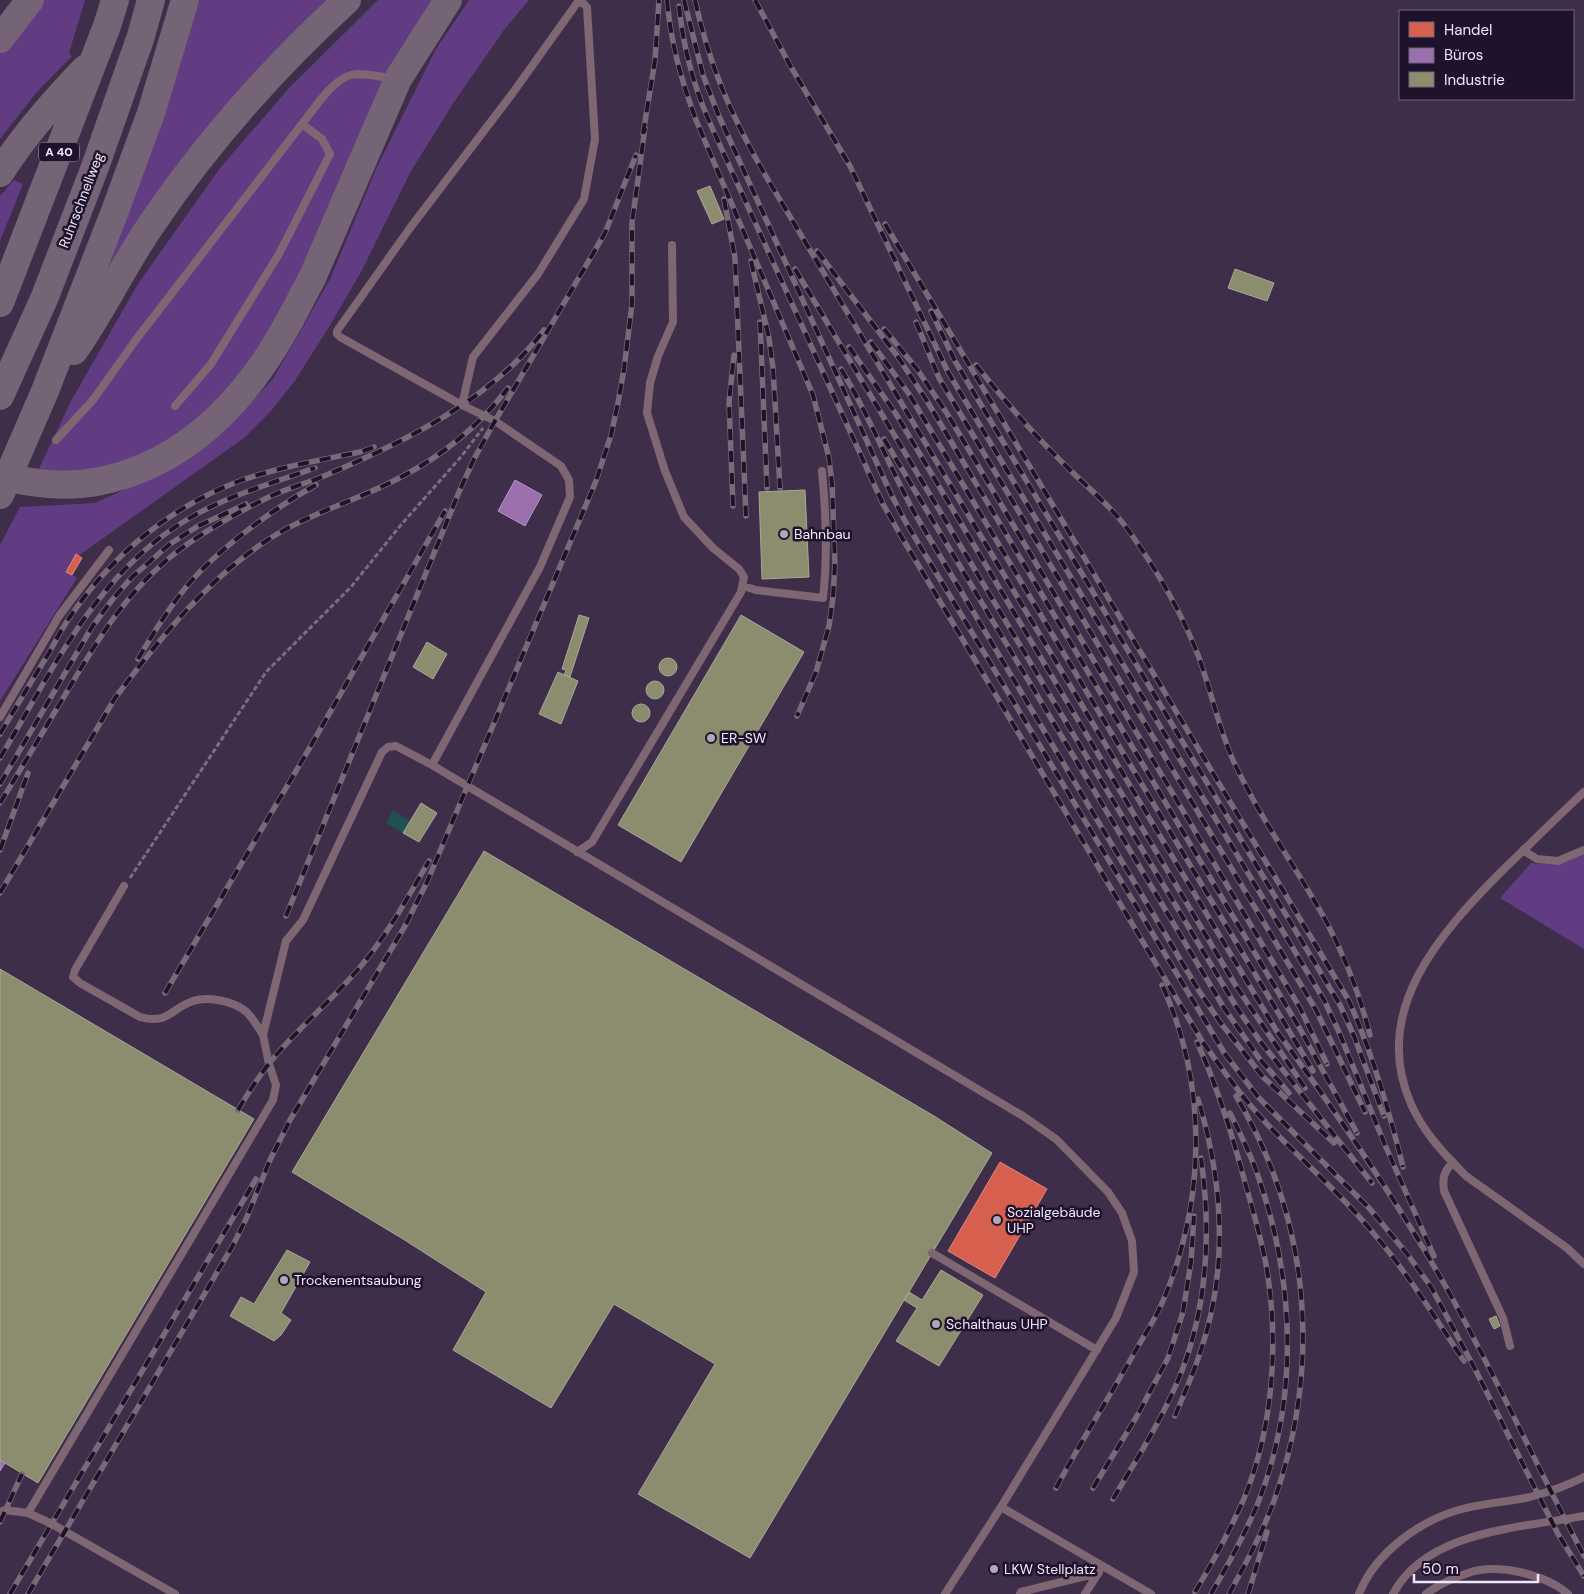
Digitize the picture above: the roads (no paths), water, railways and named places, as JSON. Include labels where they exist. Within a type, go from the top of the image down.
[{"type":"highway","points":[[0,39],[30,0]]},
{"type":"highway","name":"A 40","points":[[0,303],[104,35],[115,0]]},
{"type":"highway","name":"Ruhrschnellweg","points":[[0,396],[44,299],[95,167],[141,36],[151,0]]},
{"type":"highway","points":[[0,172],[19,145],[72,83],[109,46],[166,0]]},
{"type":"highway","points":[[0,495],[46,391],[115,211],[151,113],[185,0]]},
{"type":"highway","points":[[46,391],[82,339],[150,226],[220,131],[307,37],[347,0]]},
{"type":"highway","points":[[0,475],[41,484],[63,486],[110,480],[144,469],[175,451],[208,426],[226,408],[254,377],[279,339],[313,276],[398,79],[448,0]]},
{"type":"lane","points":[[432,765],[540,567],[570,497],[569,480],[560,466],[490,419],[462,406],[340,337],[337,331],[410,228],[512,94],[577,3],[582,2],[587,7],[595,139],[584,199],[538,274],[473,357],[462,406]]},
{"type":"lane","points":[[56,440],[93,400],[135,341],[320,101],[339,81],[352,75],[398,79]]},
{"type":"lane","points":[[175,406],[211,364],[279,254],[330,154],[322,139],[302,124]]},
{"type":"lane","points":[[577,852],[592,842],[743,586],[744,577],[739,569],[713,548],[684,517],[665,471],[647,413],[650,383],[658,356],[673,322],[672,245]]},
{"type":"lane","points":[[743,586],[756,590],[824,598],[827,569],[822,470]]},
{"type":"lane","points":[[0,717],[59,616],[108,550]]},
{"type":"lane","points":[[263,1035],[286,941],[303,920],[382,752],[388,747],[396,746],[432,765],[954,1074],[1022,1116],[1062,1144],[1108,1192],[1122,1213],[1132,1241],[1134,1272],[1116,1318],[1001,1507],[945,1594]]},
{"type":"lane","points":[[1584,792],[1470,903],[1446,932],[1419,971],[1404,1006],[1399,1056],[1411,1105],[1424,1127],[1452,1162],[1466,1176],[1566,1248],[1584,1264]]},
{"type":"lane","points":[[1523,850],[1538,859],[1558,861],[1584,850]]},
{"type":"lane","points":[[28,1513],[273,1100],[276,1085],[263,1035],[245,1011],[211,998],[192,1001],[160,1019],[149,1020],[140,1017],[80,983],[74,977],[75,970],[124,886]]},
{"type":"lane","points":[[1452,1162],[1442,1179],[1444,1190],[1503,1318],[1510,1346]]},
{"type":"lane","points":[[932,1253],[1096,1350]]},
{"type":"lane","points":[[1359,1594],[1363,1583],[1379,1560],[1400,1540],[1426,1524],[1461,1509],[1561,1488],[1584,1477]]},
{"type":"lane","points":[[1001,1507],[1101,1570],[1151,1594]]},
{"type":"lane","points":[[0,1512],[5,1510],[28,1513],[52,1524],[175,1594]]},
{"type":"lane","points":[[1393,1594],[1398,1583],[1416,1566],[1462,1540],[1496,1531],[1584,1516]]},
{"type":"lane","points":[[1426,1594],[1438,1586],[1469,1572],[1497,1569],[1532,1574],[1561,1588],[1568,1594]]},
{"type":"lane","points":[[1020,1594],[1021,1592],[1101,1570]]},
{"type":"lane","points":[[1085,1594],[1101,1570]]},
{"type":"lane","points":[[1431,1594],[1438,1586]]},
{"type":"railway","points":[[643,134],[655,60],[659,0]]},
{"type":"railway","points":[[667,0],[681,76],[696,120],[813,395],[829,458],[832,484],[835,564],[833,597],[829,626],[816,672],[797,716]]},
{"type":"railway","points":[[684,0],[703,75],[718,114],[905,521],[1225,1054],[1258,1097],[1370,1209],[1408,1255],[1431,1287],[1474,1367],[1558,1534],[1584,1576]]},
{"type":"railway","points":[[695,0],[707,46],[722,89],[741,131],[764,173],[1276,1030],[1368,1160],[1411,1227],[1485,1360],[1584,1556]]},
{"type":"railway","points":[[755,0],[791,67],[850,166],[948,372],[1324,1000],[1434,1256]]},
{"type":"railway","points":[[679,6],[689,65],[709,121],[883,504],[901,536],[1202,1041],[1259,1115],[1345,1201],[1382,1244],[1419,1293],[1464,1361]]},
{"type":"railway","points":[[28,1594],[232,1247],[247,1217],[270,1160],[290,1120],[405,926],[427,882],[596,481],[611,435],[624,369],[632,304],[632,223],[645,128]]},
{"type":"railway","points":[[286,916],[474,459],[605,233],[636,155]]},
{"type":"railway","points":[[724,199],[735,258],[746,516]]},
{"type":"railway","points":[[885,224],[1349,1001],[1380,1083],[1403,1167]]},
{"type":"railway","points":[[817,251],[898,357],[927,401],[1300,1029],[1357,1133]]},
{"type":"railway","points":[[751,261],[769,338],[773,368],[780,488]]},
{"type":"railway","points":[[795,269],[1237,1008],[1260,1041],[1372,1183]]},
{"type":"railway","points":[[931,311],[955,361],[1340,1005],[1354,1036],[1384,1116]]},
{"type":"railway","points":[[760,322],[767,488]]},
{"type":"railway","points":[[916,322],[939,378],[1316,1010],[1365,1112]]},
{"type":"railway","points":[[884,329],[917,369],[948,415],[1300,1008],[1327,1064]]},
{"type":"railway","points":[[0,803],[112,620],[137,589],[168,559],[203,534],[255,504],[354,463],[444,417],[499,378],[523,355],[544,330]]},
{"type":"railway","points":[[871,342],[909,394],[1313,1071]]},
{"type":"railway","points":[[849,347],[896,414],[1236,986],[1305,1088]]},
{"type":"railway","points":[[733,506],[729,402],[734,355]]},
{"type":"railway","points":[[976,365],[1042,442],[1115,513],[1158,575],[1176,606],[1198,655],[1233,760],[1254,802],[1333,935],[1357,991],[1370,1035]]},
{"type":"railway","points":[[841,369],[861,404],[915,514],[1199,991],[1220,1022],[1263,1077],[1334,1143]]},
{"type":"railway","points":[[0,893],[115,698],[169,630],[209,587],[253,550],[277,534],[307,518],[386,485],[416,469],[473,427],[508,388]]},
{"type":"railway","points":[[884,439],[1224,1008],[1259,1058],[1289,1093]]},
{"type":"railway","points":[[0,734],[63,628],[88,592],[106,571],[146,534],[192,503],[242,480],[374,447]]},
{"type":"railway","points":[[0,758],[79,626],[102,595],[127,567],[156,541],[188,519],[218,503],[315,468]]},
{"type":"railway","points":[[138,659],[173,604],[199,572],[247,531],[282,505],[316,485]]},
{"type":"railway","points":[[0,784],[92,627],[132,577],[170,544],[198,526],[246,504]]},
{"type":"railway","points":[[165,993],[309,749],[445,511]]},
{"type":"railway","points":[[0,850],[28,773]]},
{"type":"railway","points":[[238,1110],[256,1081],[277,1054],[371,954],[429,861]]},
{"type":"railway","points":[[1056,1488],[1160,1307],[1177,1263],[1187,1223],[1194,1183],[1196,1143],[1194,1102],[1188,1062],[1177,1023],[1162,985]]},
{"type":"railway","points":[[1195,1592],[1232,1524],[1253,1474],[1267,1417],[1273,1358],[1271,1299],[1260,1238],[1236,1149],[1212,1077],[1197,1042]]},
{"type":"railway","points":[[1229,1594],[1260,1535],[1275,1498],[1290,1447],[1299,1396],[1303,1344],[1301,1293],[1293,1242],[1280,1192],[1261,1143],[1236,1096]]},
{"type":"railway","points":[[1175,1416],[1196,1364],[1209,1324],[1219,1260],[1218,1196],[1207,1131],[1198,1099]]},
{"type":"railway","points":[[1211,1594],[1248,1526],[1258,1503],[1281,1423],[1286,1382],[1287,1341],[1280,1259],[1271,1219],[1256,1170],[1230,1113]]},
{"type":"railway","points":[[1113,1499],[1151,1435],[1176,1385],[1198,1317],[1205,1264],[1206,1238],[1206,1211],[1201,1158]]},
{"type":"railway","points":[[10,1594],[256,1179]]},
{"type":"railway","points":[[1093,1488],[1137,1416],[1168,1358],[1183,1312],[1191,1262],[1194,1216]]},
{"type":"railway","points":[[0,1522],[22,1474]]},
{"type":"railway","points":[[1248,1594],[1267,1532]]},
{"type":"place","name":"Bahnbau","points":[[784,534]]},
{"type":"place","name":"ER-SW","points":[[711,738]]},
{"type":"place","name":"Sozialgebäude UHP","points":[[997,1220]]},
{"type":"place","name":"Trockenentsaubung","points":[[284,1280]]},
{"type":"place","name":"Schalthaus UHP","points":[[936,1324]]},
{"type":"place","name":"LKW Stellplatz","points":[[994,1569]]}]
